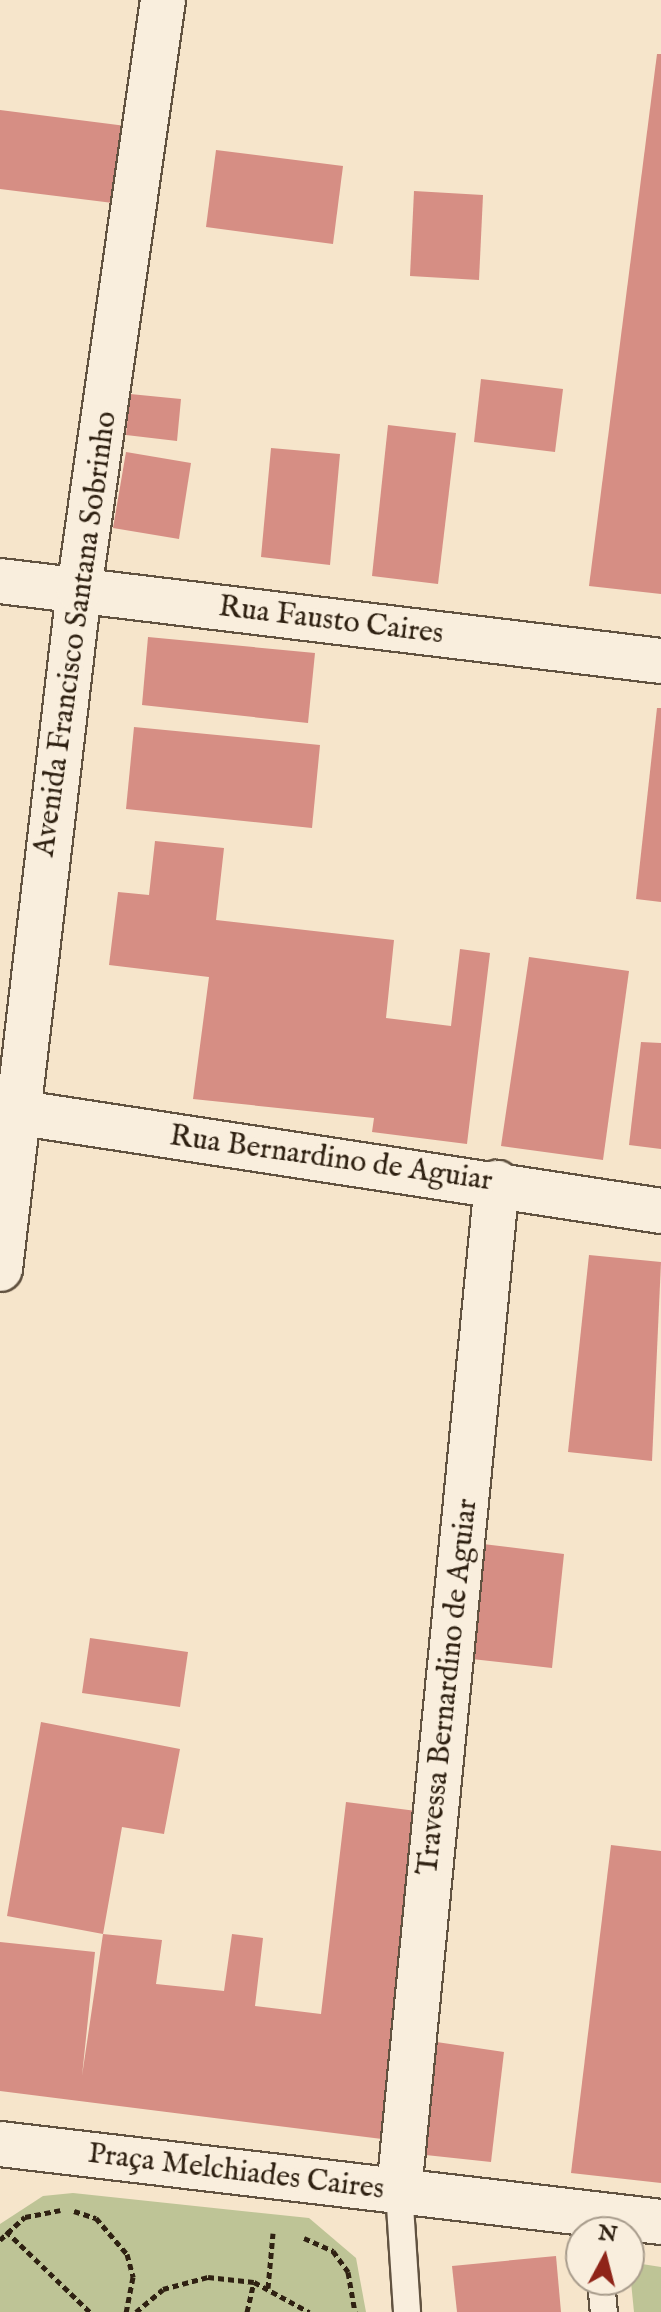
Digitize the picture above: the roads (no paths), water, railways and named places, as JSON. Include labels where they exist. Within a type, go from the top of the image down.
[{"type":"street","name":"Avenida Francisco Santana Sobrinho","points":[[0,1269],[8,1111],[79,590],[157,61],[163,0]]},
{"type":"street","name":"Rua Fausto Caires","points":[[0,581],[661,661]]},
{"type":"street","name":"Rua Bernardino de Aguiar","points":[[8,1111],[497,1183],[661,1211]]},
{"type":"street","name":"Travessa Bernardino de Aguiar","points":[[399,2191],[497,1183]]},
{"type":"street","name":"Praça Melchiades Caires","points":[[0,2144],[399,2191]]},
{"type":"street","points":[[399,2191],[565,2217]]},
{"type":"lane","name":"Praça Melchiades Caires","points":[[399,2191],[407,2312]]}]
